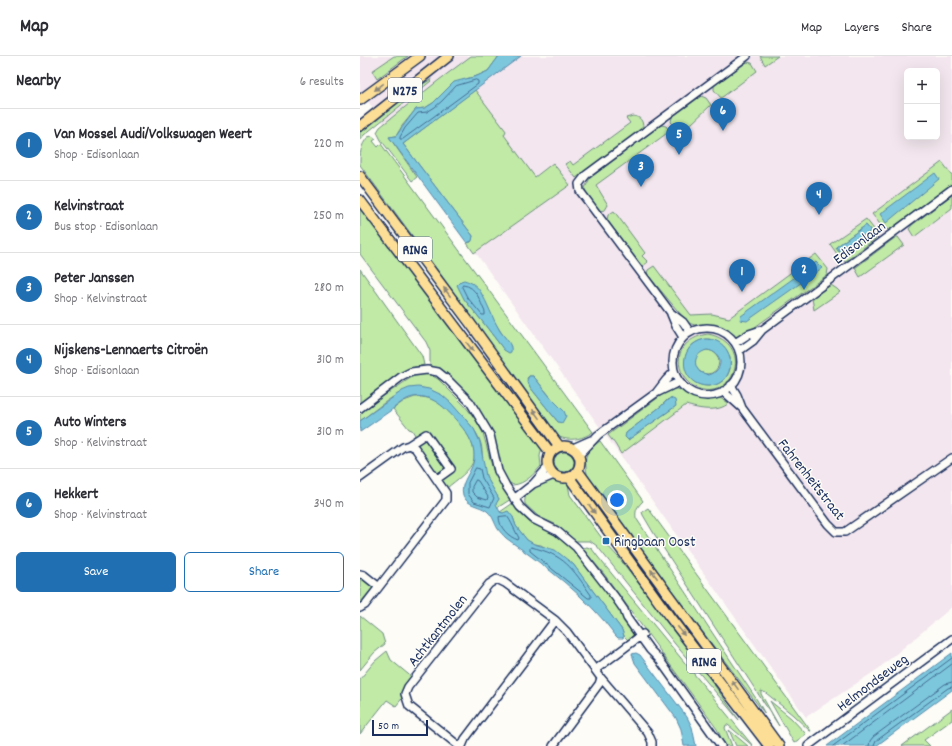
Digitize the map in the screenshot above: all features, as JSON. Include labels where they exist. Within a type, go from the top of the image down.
[{"type":"main road","name":"N275","points":[[360,100],[420,56]]},
{"type":"main road","name":"N275","points":[[360,126],[449,56]]},
{"type":"main road","name":"RING","points":[[360,176],[470,323],[559,446]]},
{"type":"main road","name":"RING","points":[[360,200],[550,452]]},
{"type":"main road","points":[[564,445],[576,452],[580,466],[578,471],[569,477],[559,478],[554,475],[548,466],[548,457],[550,452],[559,446],[564,445]]},
{"type":"main road","name":"RING","points":[[578,471],[779,746]]},
{"type":"main road","name":"RING","points":[[569,477],[669,616],[769,746]]},
{"type":"street","points":[[683,337],[676,326],[671,313],[580,191],[579,184],[586,175],[747,56]]},
{"type":"street","name":"Edisonlaan","points":[[739,351],[753,341],[762,330],[952,189]]},
{"type":"street","points":[[671,313],[683,322],[690,332]]},
{"type":"street","points":[[705,328],[720,330],[729,336],[735,343],[741,360],[740,369],[737,378],[723,392],[714,395],[700,394],[686,389],[674,372],[674,353],[683,337],[690,332],[705,328]]},
{"type":"street","name":"Edisonlaan","points":[[735,343],[748,334],[762,330]]},
{"type":"street","points":[[360,408],[401,377],[411,372],[427,370],[438,372],[448,380],[470,402],[490,435],[498,471],[514,499],[533,519],[557,531],[576,547],[624,610],[627,618],[642,635],[650,650],[659,659],[721,746]]},
{"type":"street","points":[[656,393],[674,372]]},
{"type":"street","points":[[576,452],[656,393],[680,382]]},
{"type":"street","name":"Fahrenheitstraat","points":[[731,385],[742,408]]},
{"type":"street","name":"Fahrenheitstraat","points":[[723,392],[742,408],[828,524],[836,532],[846,532],[952,458]]},
{"type":"street","points":[[360,478],[403,447],[409,445],[426,434],[451,469],[437,479]]},
{"type":"street","points":[[360,608],[365,606],[446,500],[446,493],[437,479],[415,448],[409,445]]},
{"type":"street","points":[[514,499],[533,484],[548,466]]},
{"type":"street","points":[[533,484],[554,475]]},
{"type":"street","points":[[360,574],[379,587]]},
{"type":"street","name":"Achtkantmolen","points":[[555,620],[461,746],[409,706],[405,694],[408,687],[489,584],[497,579],[505,583],[555,620],[568,632],[601,678],[648,733],[652,746]]},
{"type":"street","points":[[595,670],[642,635]]},
{"type":"street","name":"Helmondseweg","points":[[808,746],[952,639]]},
{"type":"street","points":[[557,745],[599,684],[601,678]]},
{"type":"shaded area","points":[[360,56],[952,56],[952,607],[878,669],[806,717],[360,90]]},
{"type":"green space","points":[[394,56],[408,56],[377,79],[372,71]]},
{"type":"green space","points":[[471,56],[499,56],[488,71],[466,79],[446,90],[439,99],[425,108],[416,109],[396,136],[389,137],[417,177],[412,181],[381,140],[377,132],[380,127]]},
{"type":"green space","points":[[760,56],[778,56],[765,65]]},
{"type":"green space","points":[[747,62],[752,63],[757,71],[721,98],[714,90],[714,85]]},
{"type":"green space","points":[[432,79],[364,135],[360,140],[360,131],[417,87]]},
{"type":"green space","points":[[475,90],[506,131],[504,135],[535,177],[553,163],[570,185],[474,253],[467,243],[471,242],[473,236],[403,144]]},
{"type":"green space","points":[[701,96],[706,98],[711,105],[690,125],[684,127],[681,123],[675,126],[671,122],[672,117]]},
{"type":"green space","points":[[633,116],[641,119],[643,128],[576,178],[565,164],[570,161],[573,165],[630,123],[626,118]]},
{"type":"green space","points":[[661,125],[666,126],[670,131],[596,185],[608,205],[605,210],[599,211],[586,193],[585,188],[590,178]]},
{"type":"green space","points":[[372,136],[376,139],[373,141],[378,147],[381,144],[593,432],[584,437],[574,439],[565,439],[555,435],[420,246],[360,165],[360,154],[362,147],[368,137]],"holes":[[[480,291],[495,323],[511,347],[504,350],[464,299]],[[529,376],[533,376],[535,378],[558,406],[558,422],[530,387],[527,378]]]},
{"type":"green space","points":[[942,162],[952,175],[952,184],[889,230],[883,228],[872,214]]},
{"type":"green space","points":[[952,195],[952,208],[914,237],[909,229],[912,225]]},
{"type":"green space","points":[[360,204],[461,342],[542,447],[540,456],[541,466],[525,481],[513,485],[502,474],[498,466],[490,432],[478,409],[454,382],[437,369],[430,366],[430,351],[426,342],[360,254]]},
{"type":"green space","points":[[614,211],[645,253],[642,256],[648,262],[643,266],[607,220],[608,215]]},
{"type":"green space","points":[[866,219],[877,233],[875,239],[846,261],[842,261],[830,244]],"holes":[[[866,225],[871,231],[840,252],[836,247]]]},
{"type":"green space","points":[[898,237],[904,245],[860,277],[855,268]]},
{"type":"green space","points":[[816,254],[828,269],[827,275],[737,340],[729,332],[722,328],[715,326],[695,325],[687,322],[647,274],[648,270],[654,266],[691,315],[712,314],[729,318]]},
{"type":"green space","points":[[360,269],[422,356],[424,365],[408,370],[360,403]]},
{"type":"green space","points":[[831,285],[840,292],[814,310],[812,298]]},
{"type":"green space","points":[[708,334],[722,339],[731,348],[735,358],[735,369],[730,379],[722,386],[712,390],[699,389],[692,386],[684,378],[680,367],[679,360],[683,348],[693,339]],"holes":[[[708,339],[718,342],[725,348],[729,355],[731,363],[729,371],[719,384],[709,386],[699,384],[692,379],[687,372],[685,364],[686,355],[690,347],[697,342]]]},
{"type":"green space","points":[[707,350],[716,353],[719,362],[716,371],[707,374],[698,371],[695,362],[698,353]]},
{"type":"green space","points":[[420,373],[429,374],[438,379],[465,406],[476,420],[483,433],[493,470],[511,499],[497,508],[495,504],[499,499],[487,479],[483,466],[481,444],[476,432],[456,409],[442,397],[430,390],[418,388],[407,390],[385,402],[360,421],[360,415],[363,412],[361,411]]},
{"type":"green space","points":[[677,389],[699,399],[710,400],[720,398],[729,403],[714,409],[702,409],[686,405],[621,454],[608,435],[667,391]],"holes":[[[668,399],[676,406],[628,440],[626,433]]]},
{"type":"green space","points":[[415,397],[424,397],[440,404],[461,425],[472,443],[474,459],[470,467],[447,488],[417,446],[408,442],[415,435],[393,409],[404,401]]},
{"type":"green space","points":[[600,441],[643,501],[637,509],[636,518],[765,714],[686,610],[587,474],[587,455],[591,448]]},
{"type":"green space","points":[[564,452],[571,455],[574,462],[571,469],[564,472],[557,469],[554,462],[557,455]]},
{"type":"green space","points":[[556,479],[568,484],[570,495],[607,545],[619,558],[679,635],[739,720],[675,644],[597,546],[590,541],[575,541],[555,524],[539,517],[525,504],[525,499],[530,490],[540,483]]},
{"type":"green space","points":[[513,503],[549,528],[569,545],[588,565],[620,610],[634,634],[628,640],[573,564],[541,545],[534,544],[527,540],[516,526],[513,517],[500,512]]},
{"type":"green space","points":[[648,508],[811,731],[766,693],[761,691],[761,694],[779,726],[653,532],[642,512]]},
{"type":"green space","points":[[587,547],[592,549],[753,746],[728,725],[726,725],[725,728],[732,746],[725,746],[717,729],[604,574],[582,548]]},
{"type":"green space","points":[[360,576],[374,586],[360,603]]},
{"type":"green space","points":[[360,616],[382,634],[385,644],[374,653],[360,670]]},
{"type":"green space","points":[[387,651],[391,660],[414,679],[396,706],[387,700],[360,734],[360,679],[375,661]]},
{"type":"green space","points":[[770,701],[791,718],[806,734],[794,743]]},
{"type":"green space","points":[[952,709],[952,720],[924,740],[930,746],[902,746]]},
{"type":"green space","points":[[729,730],[748,746],[736,746]]},
{"type":"water","points":[[499,56],[521,56],[403,144],[473,236],[472,241],[467,243],[389,137],[396,136],[416,109],[425,108],[433,103],[454,82],[477,76],[488,71]]},
{"type":"water","points":[[935,173],[939,179],[886,223],[880,214]]},
{"type":"water","points":[[866,225],[871,231],[840,252],[836,247]]},
{"type":"water","points":[[816,262],[822,268],[747,321],[740,320],[741,316]]},
{"type":"water","points":[[464,280],[473,284],[480,291],[497,326],[511,346],[511,352],[509,353],[504,350],[464,299],[457,285]]},
{"type":"water","points":[[705,339],[716,341],[723,346],[728,353],[730,361],[726,378],[719,383],[709,386],[699,385],[692,380],[684,365],[685,357],[689,349],[695,343]],"holes":[[[703,351],[712,351],[719,357],[720,365],[714,373],[709,375],[700,372],[696,366],[696,359],[697,356]]]},
{"type":"water","points":[[529,376],[533,376],[535,378],[564,411],[566,416],[562,423],[558,422],[530,387],[527,380]]},
{"type":"water","points":[[418,387],[429,389],[442,395],[474,429],[480,442],[486,476],[499,499],[496,504],[500,512],[503,513],[508,511],[513,517],[516,526],[527,540],[534,544],[555,550],[573,564],[622,630],[624,636],[623,638],[618,638],[605,621],[565,583],[506,538],[498,529],[493,518],[487,511],[465,499],[462,490],[472,467],[474,458],[473,447],[463,429],[440,405],[428,398],[414,397],[407,399],[360,432],[360,421],[402,391],[409,388]]},
{"type":"water","points":[[670,398],[675,400],[676,406],[628,440],[625,437],[626,433]]},
{"type":"water","points":[[636,653],[640,655],[687,717],[692,727],[696,746],[684,746],[681,729],[676,718],[635,663],[632,654]]},
{"type":"water","points":[[952,653],[952,690],[876,746],[827,746]]},
{"type":"place","name":"Hekkert","points":[[723,131]]},
{"type":"place","name":"Auto Winters","points":[[679,155]]},
{"type":"place","name":"Peter Janssen","points":[[641,187]]},
{"type":"place","name":"Nijskens-Lennaerts Citroën","points":[[819,215]]},
{"type":"place","name":"Kelvinstraat","points":[[804,290]]},
{"type":"place","name":"Van Mossel Audi/Volkswagen Weert","points":[[742,292]]},
{"type":"place","name":"Ringbaan Oost","points":[[606,541]]}]
